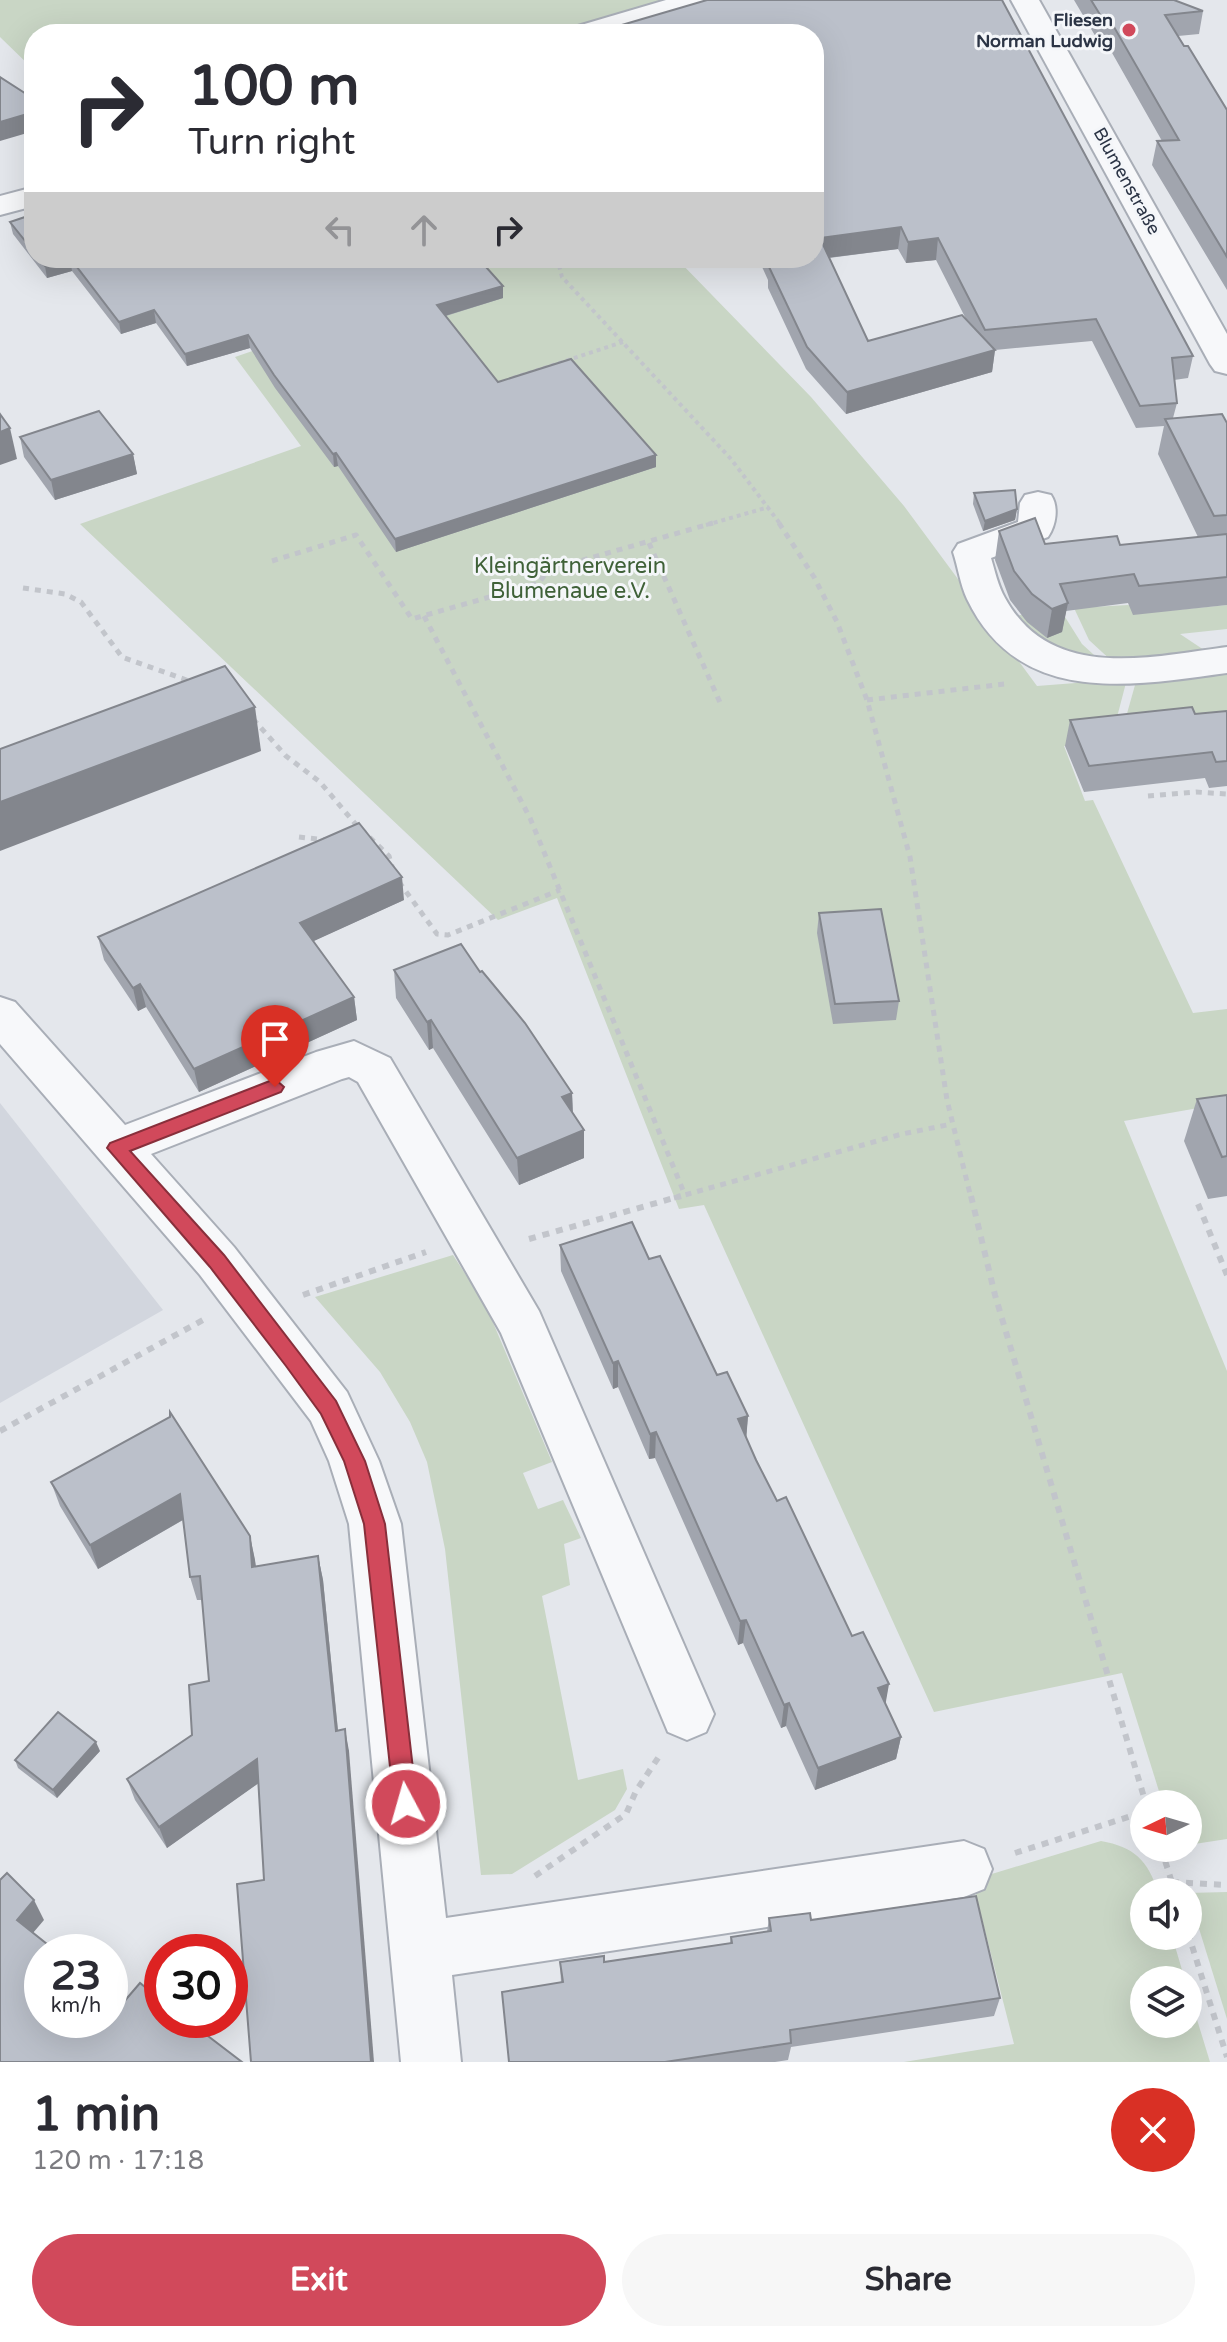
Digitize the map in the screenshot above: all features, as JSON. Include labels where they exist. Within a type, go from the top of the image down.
[{"type":"street","points":[[615,24],[696,0]]},
{"type":"street","name":"Blumenstraße","points":[[1025,0],[1227,364]]},
{"type":"street","points":[[0,206],[24,199]]},
{"type":"street","points":[[1038,503],[1035,529],[971,552],[987,601],[1000,622],[1020,642],[1047,660],[1076,671],[1107,673],[1227,660]]},
{"type":"street","points":[[0,1014],[217,1261],[329,1407],[354,1461],[375,1524],[431,2062]]},
{"type":"street","points":[[116,1148],[354,1058],[374,1070],[522,1325],[687,1714]]},
{"type":"street","points":[[421,1951],[964,1869]]},
{"type":"path","points":[[560,268],[562,277],[731,459],[769,507],[814,577],[837,622],[867,700],[910,857],[952,1124],[1025,1405],[1142,1790]]},
{"type":"path","points":[[505,380],[623,342]]},
{"type":"path","points":[[272,561],[356,535],[412,619],[539,583],[548,570],[769,507]]},
{"type":"path","points":[[649,543],[722,707]]},
{"type":"path","points":[[23,588],[65,594],[81,602],[122,657],[204,686]]},
{"type":"path","points":[[424,616],[530,818],[685,1195]]},
{"type":"path","points":[[867,700],[1062,678],[1076,671]]},
{"type":"path","points":[[249,714],[286,756],[320,782],[358,827],[372,836],[389,856],[396,878],[437,934],[448,935],[560,890]]},
{"type":"path","points":[[1148,796],[1196,792],[1227,794]]},
{"type":"path","points":[[344,833],[358,827]]},
{"type":"path","points":[[299,837],[331,840]]},
{"type":"path","points":[[0,1431],[244,1297],[304,1295],[477,1244],[685,1195],[902,1134],[952,1124]]},
{"type":"path","points":[[1198,1204],[1227,1275]]},
{"type":"path","points":[[522,1885],[626,1814],[636,1791],[687,1714]]},
{"type":"path","points":[[964,1869],[1130,1816]]},
{"type":"path","points":[[1202,1884],[1227,1885]]},
{"type":"path","points":[[1193,1950],[1227,2057]]},
{"type":"shaded area","points":[[0,1103],[163,1310],[0,1403]]},
{"type":"green space","points":[[0,0],[669,0],[587,24],[24,24],[24,60],[0,37]]},
{"type":"green space","name":"Kleingärtnerverein Blumenaue e.V.","points":[[377,268],[686,268],[811,397],[904,506],[1037,686],[1127,679],[1116,721],[1093,743],[1064,746],[1085,801],[1093,800],[1193,1013],[1227,1009],[1227,1103],[1124,1121],[1227,1371],[1227,1839],[1202,1843],[1202,1790],[1159,1790],[1122,1673],[934,1712],[704,1205],[679,1209],[557,898],[498,920],[80,524],[301,446],[235,357],[398,301]]},
{"type":"green space","points":[[1128,605],[1165,611],[1227,605],[1227,629],[1180,634],[1210,654],[1115,664],[1089,640],[1074,608]]},
{"type":"green space","points":[[1060,609],[1082,644],[1105,665],[1079,663],[1008,617]]},
{"type":"green space","points":[[1227,669],[1227,737],[1126,717],[1137,678]]},
{"type":"green space","points":[[453,1255],[486,1306],[552,1462],[523,1473],[538,1509],[563,1500],[581,1538],[564,1544],[570,1585],[542,1596],[578,1780],[623,1769],[627,1789],[615,1810],[512,1874],[481,1875],[445,1549],[427,1462],[410,1422],[380,1372],[315,1297]]},
{"type":"green space","points":[[1101,1841],[1130,1851],[1130,1862],[1143,1862],[1153,1878],[1130,1878],[1130,1950],[1176,1950],[1181,1966],[1130,1966],[1130,2038],[1202,2036],[1210,2062],[904,2062],[1014,2044],[972,1880]]},
{"type":"green space","points":[[1227,1892],[1227,2019],[1202,1938],[1202,1893]]},
{"type":"building","points":[[707,0],[1002,0],[1193,356],[1172,358],[1177,403],[1140,406],[1096,319],[985,330],[938,238],[908,242],[901,227],[824,237],[824,24],[625,24]]},
{"type":"building","points":[[1091,0],[1174,0],[1203,11],[1165,15],[1227,110],[1227,257],[1157,141],[1179,140],[1110,20],[1104,21]]},
{"type":"building","points":[[0,77],[24,93],[24,115],[0,122]]},
{"type":"building","points":[[24,217],[24,240],[10,222]]},
{"type":"building","points":[[824,247],[868,341],[962,315],[995,350],[847,392],[807,347],[769,268],[824,268]]},
{"type":"building","points":[[78,268],[487,268],[503,286],[437,305],[498,382],[571,359],[656,455],[395,539],[336,453],[333,454],[274,375],[248,335],[185,354],[154,310],[119,322]]},
{"type":"building","points":[[99,411],[133,454],[51,480],[20,437]]},
{"type":"building","points":[[0,414],[10,428],[0,432]]},
{"type":"building","points":[[1222,414],[1227,423],[1227,515],[1214,516],[1165,419]]},
{"type":"building","points":[[1015,490],[1017,509],[985,521],[974,493]]},
{"type":"building","points":[[1035,518],[1045,544],[1117,536],[1120,545],[1227,534],[1227,577],[1139,586],[1134,574],[1060,584],[1068,603],[1052,609],[1032,594],[1014,571],[999,531]]},
{"type":"building","points":[[225,666],[255,707],[0,802],[0,749]]},
{"type":"building","points":[[1192,707],[1195,714],[1227,711],[1227,761],[1216,762],[1212,752],[1089,766],[1070,720]]},
{"type":"building","points":[[359,823],[402,877],[300,923],[354,997],[194,1069],[140,984],[133,988],[98,937]]},
{"type":"building","points":[[881,909],[899,1001],[835,1004],[819,913]]},
{"type":"building","points":[[461,944],[480,972],[525,1023],[572,1093],[562,1097],[584,1130],[517,1158],[431,1020],[427,1022],[394,970]]},
{"type":"building","points":[[1227,1095],[1227,1156],[1222,1157],[1197,1099]]},
{"type":"building","points":[[632,1222],[649,1259],[660,1256],[717,1375],[727,1372],[748,1416],[738,1419],[756,1460],[777,1501],[786,1497],[852,1636],[863,1632],[889,1684],[878,1688],[901,1737],[818,1768],[789,1703],[784,1705],[746,1620],[740,1621],[656,1432],[650,1434],[618,1361],[613,1363],[560,1245]]},
{"type":"building","points":[[170,1412],[250,1536],[252,1567],[318,1556],[336,1731],[345,1729],[371,2062],[251,2062],[248,1934],[241,1934],[237,1884],[264,1880],[257,1759],[159,1827],[127,1779],[192,1735],[189,1685],[209,1681],[200,1576],[190,1577],[180,1494],[90,1545],[51,1482],[170,1417]]},
{"type":"building","points":[[58,1712],[96,1742],[53,1790],[15,1760]]},
{"type":"building","points":[[7,1873],[34,1900],[17,1920],[34,1934],[24,1934],[24,2038],[128,2038],[128,1997],[140,1983],[144,1986],[144,2038],[211,2038],[242,2062],[0,2062],[0,1880]]},
{"type":"building","points":[[976,1896],[1000,1998],[790,2030],[791,2043],[665,2062],[509,2062],[502,1992],[563,1982],[560,1962],[604,1956],[604,1962],[732,1943],[731,1937],[771,1931],[769,1918],[810,1913],[811,1920]]},
{"type":"place","name":"Fliesen Norman Ludwig","points":[[1129,30]]},
{"type":"route","points":[[275,1087],[116,1148],[217,1261],[329,1407],[354,1461],[375,1524],[406,1804]]}]
